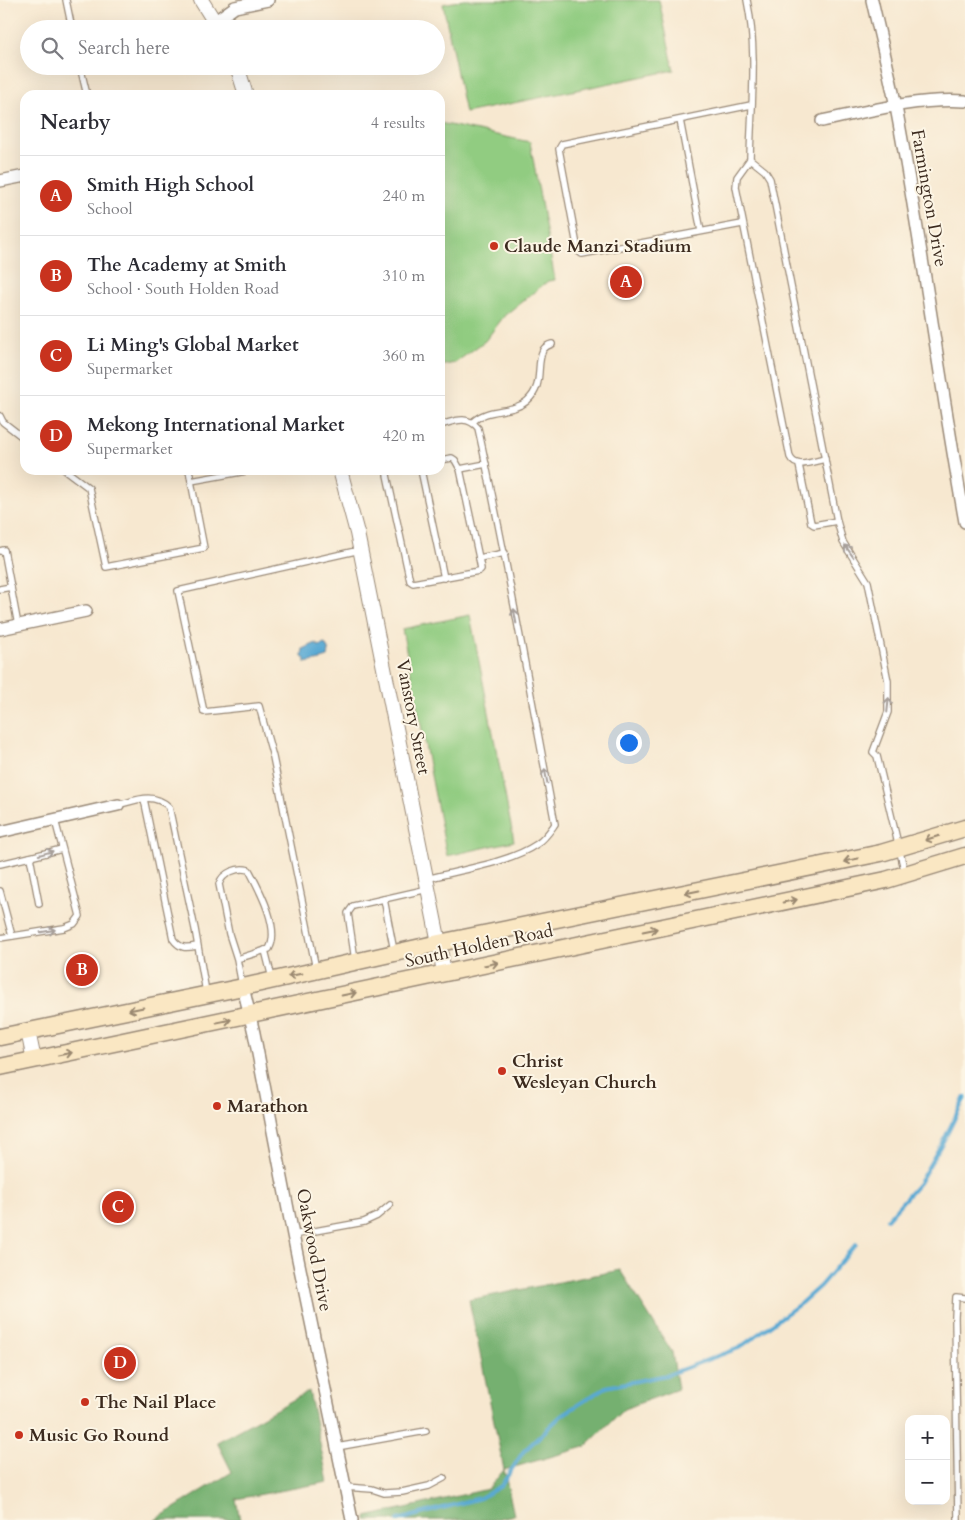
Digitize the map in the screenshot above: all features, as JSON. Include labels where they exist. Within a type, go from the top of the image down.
[{"type":"main road","name":"South Holden Road","points":[[0,1037],[243,987],[394,953],[862,857],[965,828]]},
{"type":"main road","name":"South Holden Road","points":[[0,1067],[905,875],[965,856]]},
{"type":"street","points":[[201,0],[213,20]]},
{"type":"street","points":[[222,20],[235,7],[268,0]]},
{"type":"street","name":"Farmington Drive","points":[[872,0],[896,105],[965,522]]},
{"type":"street","points":[[240,75],[244,90]]},
{"type":"street","points":[[822,121],[896,105],[948,100],[965,101]]},
{"type":"street","points":[[0,181],[20,177]]},
{"type":"street","name":"Vanstory Street","points":[[341,475],[360,550],[444,973]]},
{"type":"street","points":[[0,629],[86,611]]},
{"type":"street","points":[[0,832],[118,805]]},
{"type":"street","name":"Oakwood Drive","points":[[243,987],[352,1520]]},
{"type":"street","points":[[28,1031],[34,1060]]},
{"type":"lane","points":[[66,0],[70,20]]},
{"type":"lane","points":[[746,0],[752,39],[753,71],[750,159],[736,181],[742,224],[790,457],[792,461],[799,465],[825,459]]},
{"type":"lane","points":[[82,75],[86,90]]},
{"type":"lane","points":[[742,224],[582,254],[578,251],[559,149],[560,145],[751,105]]},
{"type":"lane","points":[[680,120],[701,231]]},
{"type":"lane","points":[[750,159],[765,171],[770,179],[837,520],[843,542],[868,582],[876,613],[888,681],[888,712],[873,752],[877,756],[905,875]]},
{"type":"lane","points":[[473,422],[482,415],[527,401],[539,380],[544,347],[552,344]]},
{"type":"lane","points":[[0,416],[3,422],[20,435]]},
{"type":"lane","points":[[356,962],[348,913],[353,906],[384,899],[512,856],[538,844],[546,837],[555,824],[515,615],[506,555],[478,428],[473,422],[460,420],[445,424]]},
{"type":"lane","points":[[387,475],[410,581],[417,583],[479,571],[481,568],[458,462],[452,458],[445,459]]},
{"type":"lane","points":[[460,469],[486,464]]},
{"type":"lane","points":[[799,465],[811,523],[814,525],[837,520]]},
{"type":"lane","points":[[72,475],[89,488],[106,567],[204,548],[190,475]]},
{"type":"lane","points":[[191,481],[224,475]]},
{"type":"lane","points":[[423,475],[444,578]]},
{"type":"lane","points":[[0,551],[4,550],[18,625]]},
{"type":"lane","points":[[316,971],[274,757],[259,706],[204,712],[178,591],[360,550]]},
{"type":"lane","points":[[479,558],[506,555]]},
{"type":"lane","points":[[0,589],[11,587]]},
{"type":"lane","points":[[118,805],[156,798],[169,808],[195,930],[196,946],[206,994]]},
{"type":"lane","points":[[144,799],[173,940],[183,948],[196,946]]},
{"type":"lane","points":[[0,938],[64,928],[74,924],[80,916],[55,820]]},
{"type":"lane","points":[[0,864],[62,849]]},
{"type":"lane","points":[[30,857],[39,904]]},
{"type":"lane","points":[[237,958],[269,949],[272,940],[271,923],[265,902],[249,870],[241,868],[224,877],[220,884],[229,934],[237,958],[243,987]]},
{"type":"lane","points":[[0,891],[12,936]]},
{"type":"lane","points":[[384,899],[394,953]]},
{"type":"lane","points":[[266,950],[272,980]]},
{"type":"lane","points":[[293,1235],[364,1222],[378,1216],[390,1206]]},
{"type":"lane","points":[[958,1520],[955,1317],[956,1297],[965,1298]]},
{"type":"lane","points":[[337,1447],[426,1431]]},
{"type":"lane","points":[[345,1487],[372,1489],[384,1493],[402,1492],[429,1486],[444,1478]]},
{"type":"green space","points":[[464,0],[659,0],[674,70],[465,113],[443,4]]},
{"type":"green space","name":"Claude Manzi Stadium","points":[[445,124],[530,142],[555,280],[548,281],[505,315],[485,341],[455,363],[445,365]]},
{"type":"green space","points":[[470,615],[514,841],[447,856],[402,629]]},
{"type":"green space","points":[[620,1270],[672,1352],[678,1389],[624,1409],[585,1447],[504,1470],[469,1300]]},
{"type":"green space","points":[[309,1391],[328,1482],[236,1499],[240,1520],[155,1520],[232,1472],[217,1442]]},
{"type":"green space","points":[[504,1470],[514,1515],[491,1520],[366,1520],[366,1517],[488,1489]]},
{"type":"water","points":[[316,643],[318,646],[325,644],[329,651],[328,657],[305,663],[305,659],[302,657],[303,649]]},
{"type":"waterway","points":[[887,1219],[919,1183],[946,1136],[965,1097]]},
{"type":"waterway","points":[[398,1520],[480,1498],[501,1486],[523,1452],[562,1415],[606,1387],[667,1375],[739,1348],[801,1303],[820,1286],[856,1244]]},
{"type":"place","name":"Claude Manzi Stadium","points":[[494,246]]},
{"type":"place","name":"Smith High School","points":[[626,282]]},
{"type":"place","name":"The Academy at Smith","points":[[82,970]]},
{"type":"place","name":"Christ Wesleyan Church","points":[[502,1071]]},
{"type":"place","name":"Marathon","points":[[217,1106]]},
{"type":"place","name":"Li Ming's Global Market","points":[[118,1207]]},
{"type":"place","name":"Mekong International Market","points":[[120,1363]]},
{"type":"place","name":"The Nail Place","points":[[85,1402]]},
{"type":"place","name":"Music Go Round","points":[[19,1435]]}]
